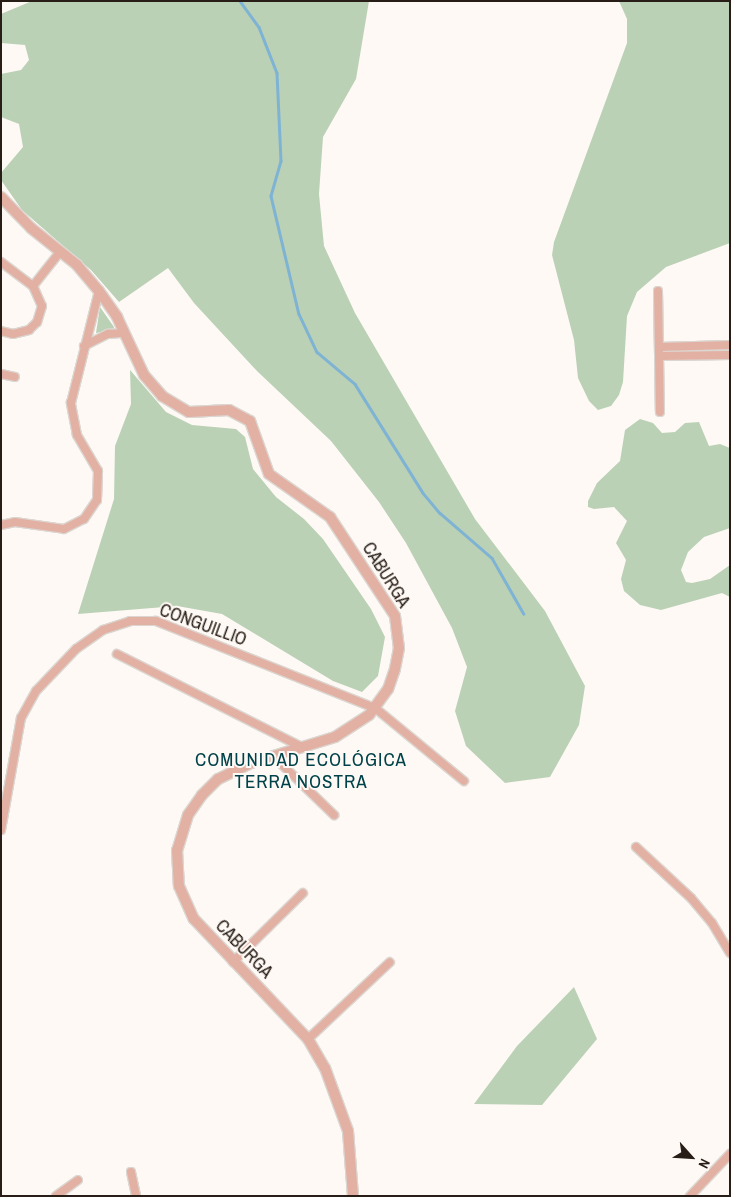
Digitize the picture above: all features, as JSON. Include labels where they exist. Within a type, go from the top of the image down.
[{"type":"street","points":[[1,197],[30,228],[60,252],[99,291],[124,334]]},
{"type":"street","points":[[33,286],[60,252]]},
{"type":"street","points":[[1,262],[33,286],[42,306],[37,322],[19,334],[1,331]]},
{"type":"street","points":[[1,525],[15,522],[64,529],[84,519],[94,507],[100,478],[77,435],[71,412],[73,387],[99,291]]},
{"type":"street","points":[[658,291],[660,412]]},
{"type":"street","points":[[84,346],[108,334],[124,334]]},
{"type":"street","name":"CABURGA","points":[[124,334],[144,375],[162,396],[189,412],[217,408],[235,411],[245,416],[254,429],[269,474],[330,517],[395,616],[399,648],[396,669],[375,708],[344,733],[227,773],[209,786],[191,810],[180,838],[177,874],[185,903],[194,919],[308,1040],[329,1075],[344,1114],[351,1148],[353,1196]]},
{"type":"street","points":[[659,347],[730,345]]},
{"type":"street","points":[[660,356],[730,355]]},
{"type":"street","points":[[1,374],[15,377]]},
{"type":"street","name":"CONGUILLIO","points":[[1,830],[21,718],[28,704],[45,679],[65,658],[112,626],[130,621],[156,621],[375,708],[464,781]]},
{"type":"street","points":[[117,654],[302,747]]},
{"type":"street","points":[[273,756],[334,815]]},
{"type":"street","points":[[636,847],[691,898],[712,923],[730,953]]},
{"type":"street","points":[[233,962],[303,892]]},
{"type":"street","points":[[308,1040],[390,962]]},
{"type":"street","points":[[690,1196],[730,1154]]},
{"type":"street","points":[[131,1172],[136,1196]]},
{"type":"street","points":[[56,1196],[78,1180]]},
{"type":"green space","points":[[32,1],[369,1],[356,79],[323,137],[319,194],[324,246],[355,313],[475,519],[545,611],[585,686],[579,725],[550,777],[505,783],[466,746],[455,711],[467,667],[452,628],[406,543],[379,502],[331,441],[257,371],[194,303],[168,268],[119,302],[91,270],[22,210],[1,180],[1,173],[23,147],[19,124],[1,117],[1,74],[21,70],[29,60],[25,45],[1,43],[1,14]]},
{"type":"green space","points":[[619,1],[730,1],[730,243],[666,267],[637,292],[627,316],[623,382],[619,395],[611,406],[598,410],[589,401],[578,378],[574,340],[552,255],[554,242],[627,43],[627,19]]},
{"type":"green space","points":[[100,307],[114,327],[113,330],[96,333]]},
{"type":"green space","points":[[130,370],[166,412],[192,425],[236,429],[245,437],[253,469],[276,497],[304,519],[323,539],[371,609],[385,637],[378,676],[362,692],[333,681],[222,614],[177,606],[78,614],[114,499],[115,446],[131,404]]},
{"type":"green space","points":[[640,419],[653,423],[662,433],[675,432],[685,423],[699,422],[709,446],[720,444],[730,448],[730,528],[704,537],[688,552],[681,570],[686,582],[692,583],[710,579],[730,565],[730,597],[722,593],[661,610],[640,605],[624,591],[621,579],[626,560],[616,543],[627,521],[614,507],[594,509],[588,507],[588,501],[597,483],[620,461],[625,430]]},
{"type":"green space","points":[[574,987],[597,1039],[542,1105],[474,1104],[517,1046]]},
{"type":"waterway","points":[[240,1],[259,27],[277,73],[281,161],[271,196],[299,314],[317,352],[355,384],[423,493],[440,513],[492,558],[524,614]]},
{"type":"district","name":"COMUNIDAD ECOLÓGICA TERRA NOSTRA","points":[[301,771]]}]
